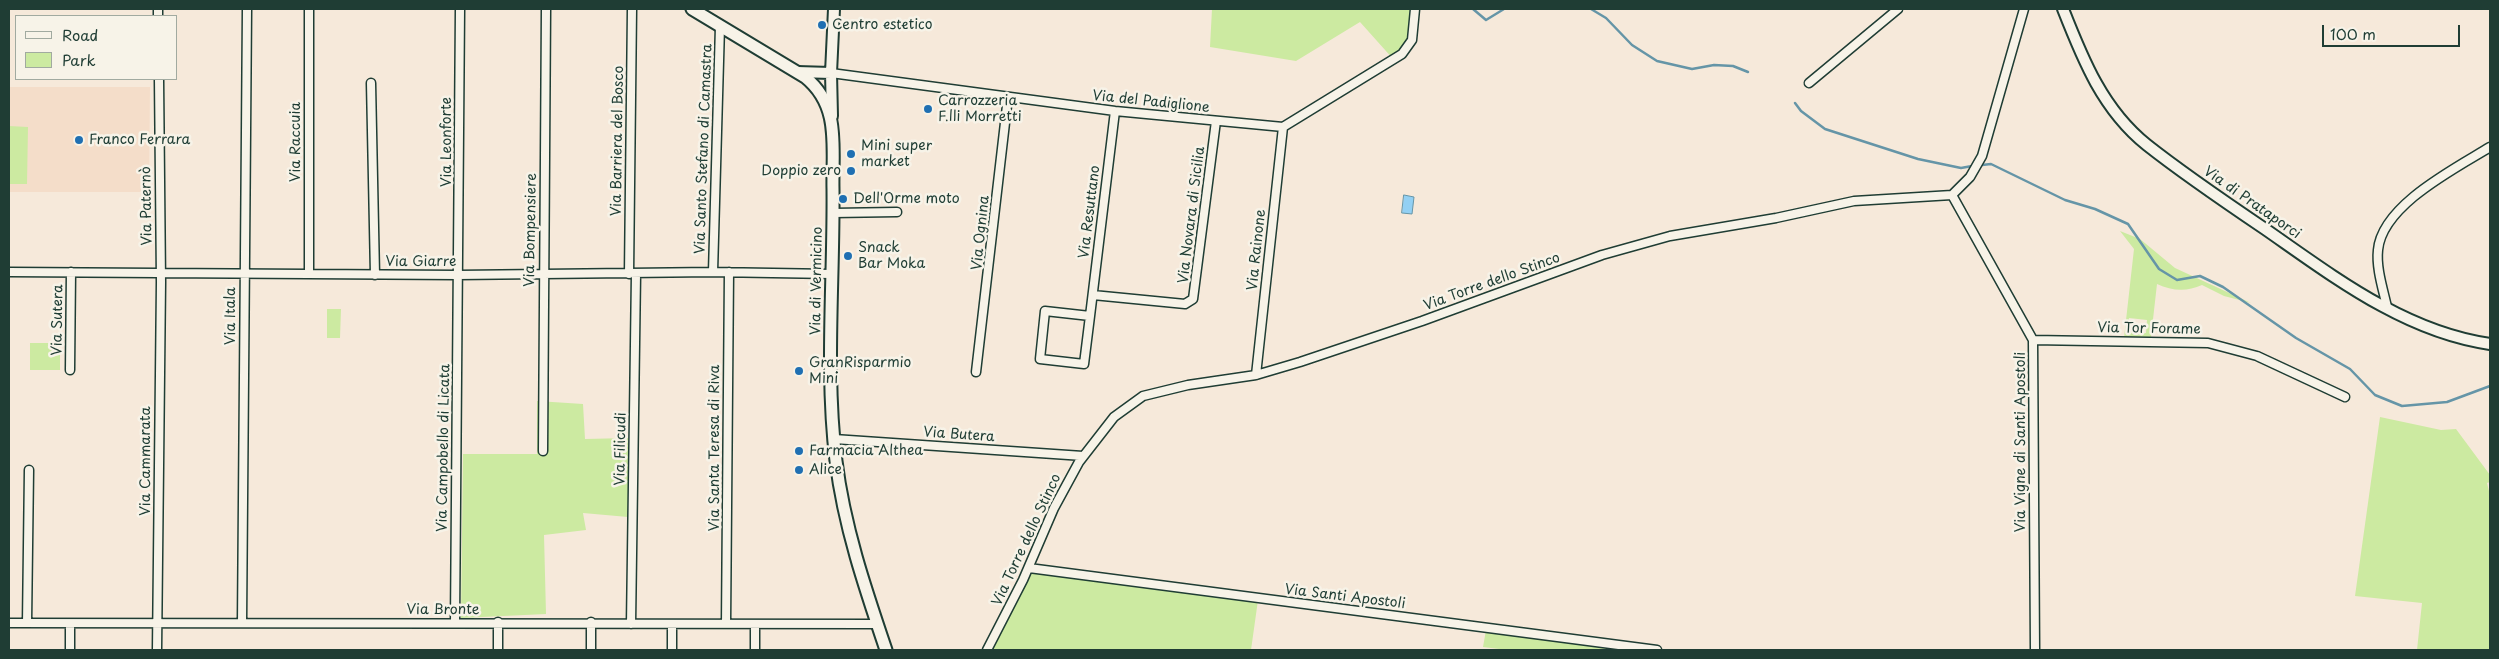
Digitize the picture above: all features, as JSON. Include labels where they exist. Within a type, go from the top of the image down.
[{"type":"main road","name":"Via di Vermicino","points":[[692,9],[797,72],[817,89],[828,106],[832,117],[831,369],[834,439],[839,481],[848,524],[886,650]]},
{"type":"street","name":"Via Itala","points":[[242,623],[243,274],[247,9]]},
{"type":"street","name":"Via Raccuia","points":[[308,9],[309,274]]},
{"type":"street","name":"Via Leonforte","points":[[458,275],[460,9]]},
{"type":"street","name":"Via Bompensiere","points":[[543,451],[546,9]]},
{"type":"street","name":"Via Barriera del Bosco","points":[[632,9],[632,274]]},
{"type":"street","points":[[832,117],[831,73],[834,9]]},
{"type":"street","points":[[1283,127],[1402,54],[1412,40],[1415,9]]},
{"type":"street","points":[[1809,83],[1898,9]]},
{"type":"street","points":[[1952,195],[1970,177],[1982,156],[2024,9]]},
{"type":"street","name":"Via di Prataporci","points":[[2063,9],[2103,96],[2113,112],[2135,135],[2162,157],[2321,268],[2387,307],[2437,332],[2490,344]]},
{"type":"street","name":"Via Santo Stefano di Camastra","points":[[712,272],[720,26]]},
{"type":"street","points":[[797,72],[831,73]]},
{"type":"street","points":[[817,89],[820,78],[831,73]]},
{"type":"street","name":"Via del Padiglione","points":[[831,73],[1115,111],[1283,127]]},
{"type":"street","name":"Via Paternò","points":[[159,80],[160,273]]},
{"type":"street","points":[[371,83],[375,275]]},
{"type":"street","name":"Via Ognina","points":[[976,372],[1008,97]]},
{"type":"street","name":"Via Resuttano","points":[[1090,316],[1046,311],[1040,359],[1084,364],[1093,294],[1115,111]]},
{"type":"street","name":"Via Novara di Sicilia","points":[[1093,294],[1184,304],[1193,299],[1216,121]]},
{"type":"street","name":"Via Rainone","points":[[1256,374],[1283,127]]},
{"type":"street","points":[[2387,307],[2378,256],[2379,244],[2383,233],[2404,205],[2421,189],[2490,147]]},
{"type":"street","name":"Via Vigne di Santi Apostoli","points":[[1952,195],[2032,340],[2035,650]]},
{"type":"street","name":"Via Torre dello Stinco","points":[[987,650],[1029,568],[1051,515],[1083,456],[1114,417],[1140,397],[1178,387],[1256,374],[1300,362],[1403,328],[1602,255],[1660,238],[1854,201],[1952,195]]},
{"type":"street","points":[[833,213],[897,212]]},
{"type":"street","name":"Via Giarre","points":[[9,272],[375,275],[712,272],[832,274]]},
{"type":"street","name":"Via Sutera","points":[[70,370],[71,272]]},
{"type":"street","name":"Via Santa Teresa di Riva","points":[[726,624],[728,272]]},
{"type":"street","name":"Via Cammarata","points":[[157,650],[160,273]]},
{"type":"street","name":"Via Filicudi","points":[[631,624],[632,274]]},
{"type":"street","name":"Via Campobello di Licata","points":[[455,622],[458,275]]},
{"type":"street","name":"Via Tor Forame","points":[[2032,340],[2208,342],[2257,356],[2345,397]]},
{"type":"street","name":"Via Butera","points":[[834,439],[1083,456]]},
{"type":"street","points":[[27,623],[29,470]]},
{"type":"street","name":"Via Santi Apostoli","points":[[1029,568],[1657,650]]},
{"type":"street","points":[[498,622],[498,650]]},
{"type":"street","points":[[591,650],[592,622]]},
{"type":"street","name":"Via Bronte","points":[[9,623],[592,622],[631,624],[877,624]]},
{"type":"street","points":[[70,624],[70,650]]},
{"type":"street","points":[[672,624],[672,650]]},
{"type":"street","points":[[755,624],[755,650]]},
{"type":"shaded area","name":"Franco Ferrara","points":[[9,87],[150,87],[149,192],[9,192]]},
{"type":"green space","points":[[1212,9],[1415,9],[1412,37],[1394,60],[1360,22],[1296,61],[1210,47]]},
{"type":"green space","points":[[9,126],[28,127],[27,184],[9,184]]},
{"type":"green space","points":[[2120,231],[2140,239],[2175,268],[2251,303],[2224,296],[2202,285],[2180,290],[2157,284],[2151,337],[2124,338],[2134,249]],"holes":[[[2129,318],[2147,320],[2146,333],[2132,332],[2132,329],[2128,329]]]},
{"type":"green space","points":[[327,309],[341,309],[340,338],[327,338]]},
{"type":"green space","points":[[30,343],[60,343],[60,370],[30,370]]},
{"type":"green space","points":[[537,401],[583,404],[585,439],[628,438],[628,517],[583,513],[586,530],[544,535],[546,614],[461,618],[463,454],[537,454]]},
{"type":"green space","points":[[2380,417],[2441,430],[2456,429],[2490,475],[2490,482],[2487,483],[2490,495],[2490,650],[2417,650],[2422,603],[2355,596]]},
{"type":"green space","points":[[1031,570],[1258,600],[1251,650],[992,650]]},
{"type":"green space","points":[[1486,630],[1630,650],[1507,650],[1483,647]]},
{"type":"water","points":[[1404,195],[1414,197],[1412,214],[1402,213]]},
{"type":"waterway","points":[[1473,9],[1486,20],[1504,9]]},
{"type":"waterway","points":[[1591,9],[1606,18],[1632,45],[1657,61],[1692,69],[1714,65],[1733,66],[1748,72]]},
{"type":"waterway","points":[[1795,103],[1801,111],[1825,129],[1918,159],[1961,168],[1972,166]]},
{"type":"waterway","points":[[1982,165],[1991,164],[2065,200],[2095,209],[2128,224],[2159,269],[2177,280],[2200,276],[2223,287],[2296,338],[2350,369],[2375,395],[2402,406],[2447,402],[2490,386]]},
{"type":"place","name":"Centro estetico","points":[[822,25]]},
{"type":"place","name":"Carrozzeria F.lli Morretti","points":[[928,109]]},
{"type":"place","name":"Franco Ferrara","points":[[79,140]]},
{"type":"place","name":"Mini super market","points":[[851,154]]},
{"type":"place","name":"Doppio zero","points":[[851,171]]},
{"type":"place","name":"Dell'Orme moto","points":[[843,199]]},
{"type":"place","name":"Snack Bar Moka","points":[[848,256]]},
{"type":"place","name":"GranRisparmio Mini","points":[[799,371]]},
{"type":"place","name":"Farmacia Althea","points":[[799,451]]},
{"type":"place","name":"Alice","points":[[799,470]]}]
